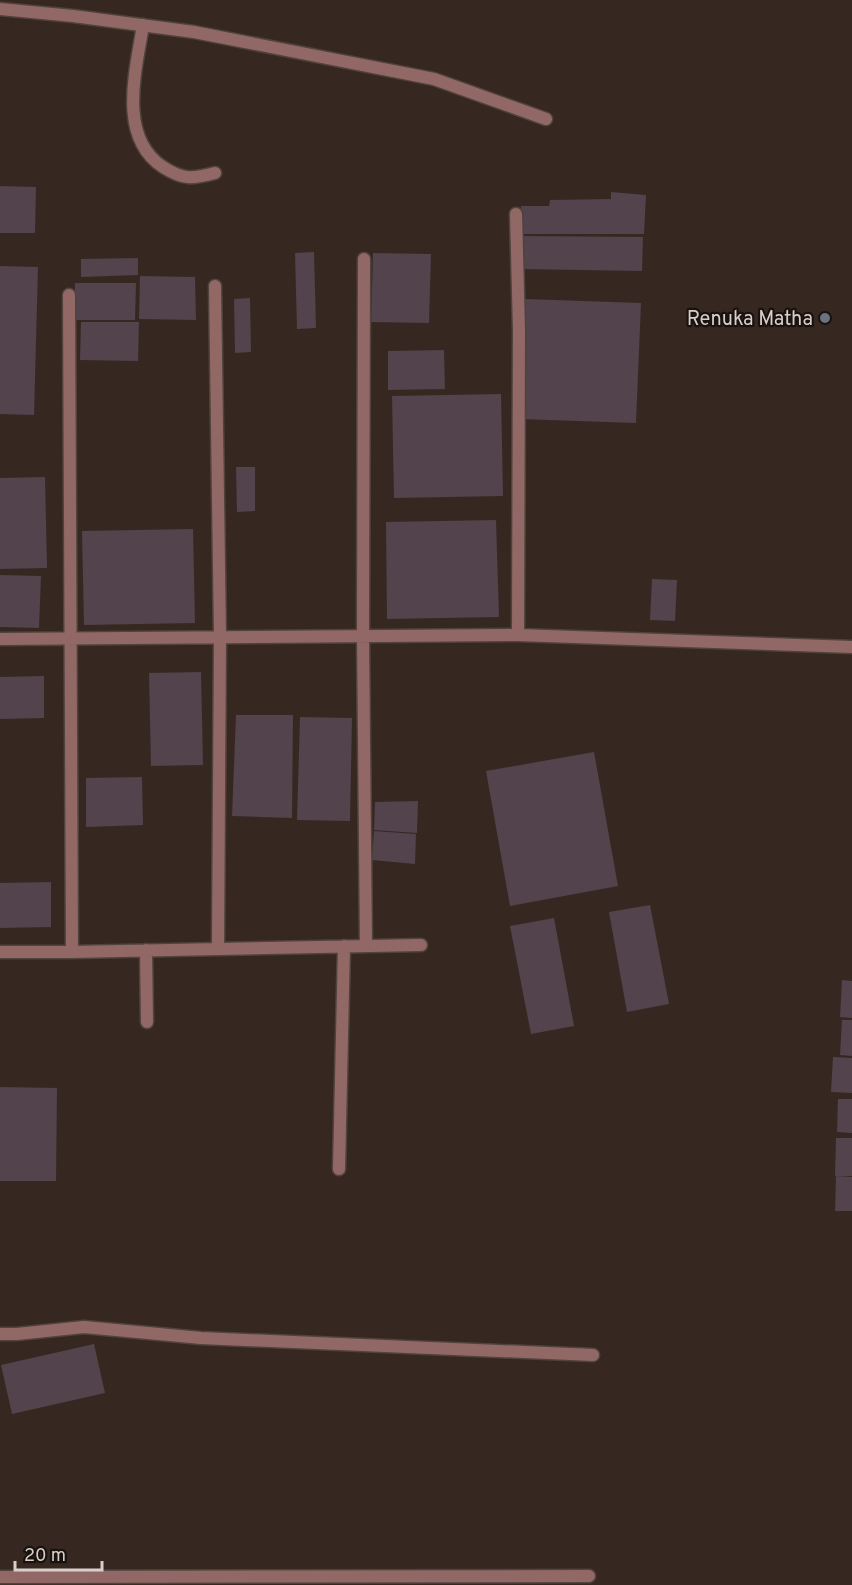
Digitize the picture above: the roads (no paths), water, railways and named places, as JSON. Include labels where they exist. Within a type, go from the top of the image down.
[{"type":"street","points":[[0,9],[194,32],[434,79],[546,119]]},
{"type":"street","points":[[143,25],[134,103],[134,124],[140,142],[156,162],[176,175],[194,178],[215,173]]},
{"type":"street","points":[[516,214],[519,330],[518,635]]},
{"type":"street","points":[[364,259],[363,636],[366,946]]},
{"type":"street","points":[[215,286],[220,637],[218,948]]},
{"type":"street","points":[[69,295],[72,952]]},
{"type":"street","points":[[0,639],[518,635],[852,647]]},
{"type":"street","points":[[0,952],[420,945]]},
{"type":"street","points":[[339,1169],[344,946]]},
{"type":"street","points":[[146,950],[147,1022]]},
{"type":"street","points":[[0,1334],[84,1327],[201,1338],[593,1355]]},
{"type":"street","points":[[0,1577],[589,1576]]},
{"type":"place","name":"Renuka Matha","points":[[825,318]]}]
